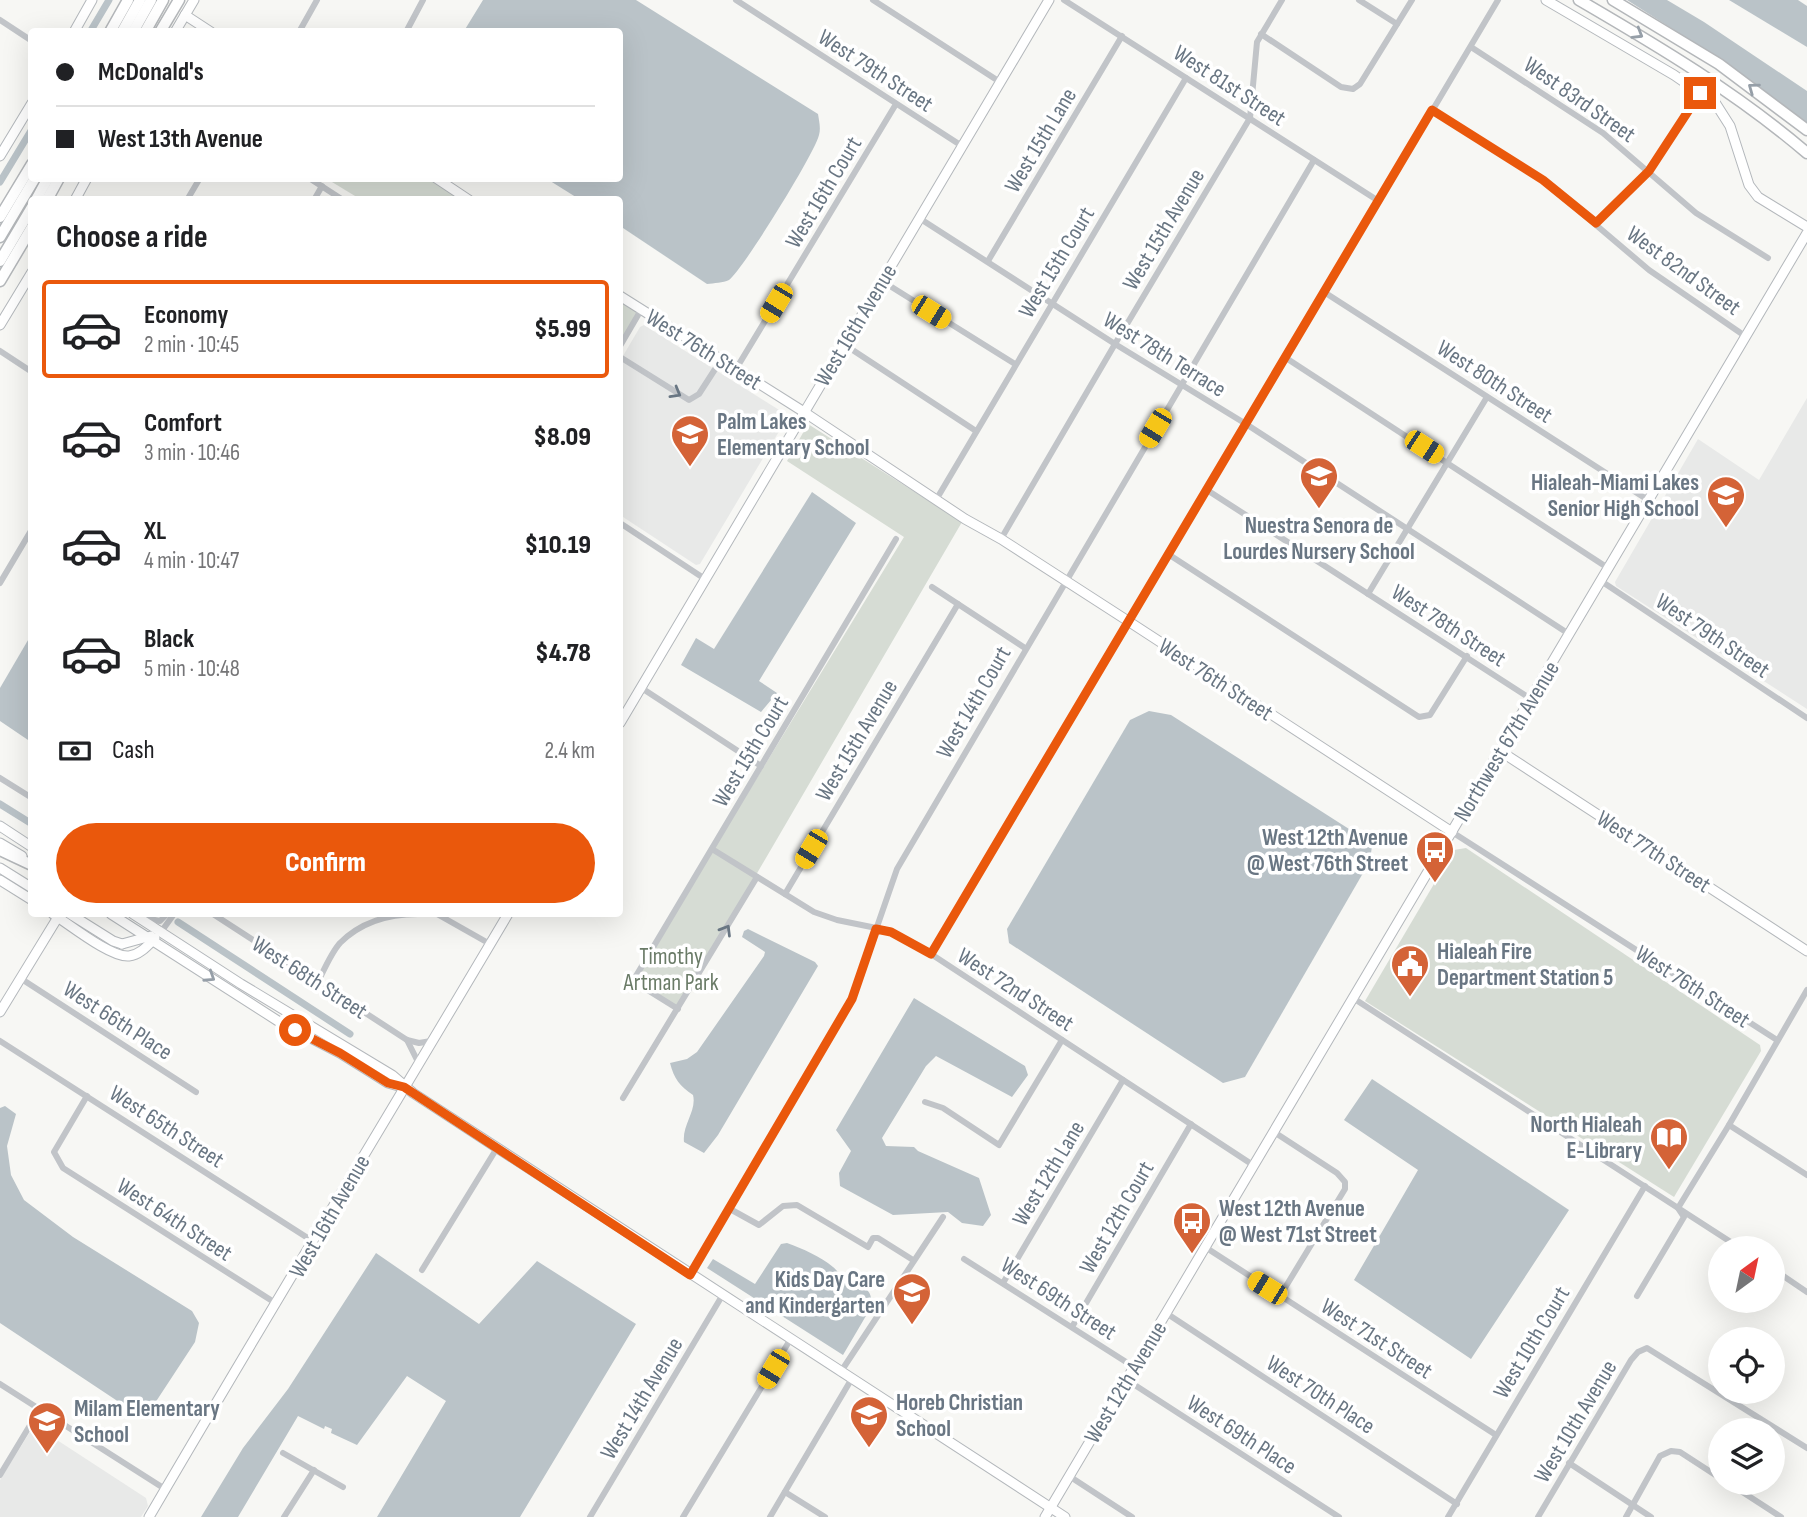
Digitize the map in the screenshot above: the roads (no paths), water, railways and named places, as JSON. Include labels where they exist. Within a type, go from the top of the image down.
[{"type":"highway","points":[[112,28],[128,0]]},
{"type":"highway","points":[[124,28],[140,0]]},
{"type":"highway","points":[[135,28],[151,0]]},
{"type":"highway","points":[[147,28],[163,0]]},
{"type":"highway","points":[[162,28],[179,0]]},
{"type":"highway","points":[[1578,0],[1697,70],[1807,153]]},
{"type":"highway","points":[[1613,0],[1719,64],[1807,130]]},
{"type":"highway","points":[[0,217],[28,171]]},
{"type":"highway","points":[[0,237],[33,182]]},
{"type":"highway","points":[[0,261],[28,214]]},
{"type":"highway","points":[[0,281],[28,234]]},
{"type":"highway","points":[[0,850],[28,862]]},
{"type":"main road","points":[[76,28],[92,0]]},
{"type":"main road","points":[[177,28],[194,0]]},
{"type":"main road","name":"West 16th Avenue","points":[[623,718],[1049,0]]},
{"type":"main road","points":[[1546,0],[1674,75],[1716,104],[1730,126],[1749,185],[1758,197],[1807,227]]},
{"type":"main road","points":[[185,15],[205,28]]},
{"type":"main road","points":[[0,156],[28,110]]},
{"type":"main road","points":[[442,182],[463,196]]},
{"type":"main road","name":"Northwest 67th Avenue","points":[[1205,1247],[1807,233]]},
{"type":"main road","points":[[0,325],[28,279]]},
{"type":"main road","name":"West 76th Street","points":[[623,298],[804,412],[1452,832]]},
{"type":"main road","name":"West 77th Street","points":[[1500,751],[1807,951]]},
{"type":"main road","points":[[0,826],[28,844]]},
{"type":"main road","points":[[0,842],[28,861]]},
{"type":"main road","points":[[0,868],[28,886]]},
{"type":"main road","points":[[0,880],[28,898]]},
{"type":"main road","points":[[0,1012],[54,917]]},
{"type":"main road","points":[[58,917],[107,949],[128,956],[139,953],[150,939],[161,932]]},
{"type":"main road","points":[[75,917],[122,944],[150,939]]},
{"type":"main road","name":"West 68th Street","points":[[116,917],[278,1021],[340,1053],[388,1083],[404,1087]]},
{"type":"main road","name":"West 68th Street","points":[[139,917],[261,996],[392,1075],[404,1087],[690,1275],[1065,1517]]},
{"type":"main road","name":"West 16th Avenue","points":[[149,1517],[506,917]]},
{"type":"main road","points":[[122,944],[129,935],[126,923]]},
{"type":"main road","name":"West 12th Avenue","points":[[1045,1517],[1205,1247]]},
{"type":"street","points":[[301,28],[317,0]]},
{"type":"street","points":[[408,28],[424,0]]},
{"type":"street","name":"West 79th Street","points":[[736,0],[962,146]]},
{"type":"street","points":[[873,0],[1000,82]]},
{"type":"street","name":"West 81st Street","points":[[1064,0],[1377,200]]},
{"type":"street","name":"West 15th Avenue","points":[[1000,539],[1250,118],[1257,43],[1282,0]]},
{"type":"street","points":[[1359,0],[1397,24]]},
{"type":"street","points":[[1261,34],[1341,87],[1353,89],[1360,84],[1412,0]]},
{"type":"street","points":[[931,954],[1498,0]]},
{"type":"street","points":[[0,20],[28,38]]},
{"type":"street","name":"West 15th Lane","points":[[988,261],[1122,36]]},
{"type":"street","name":"West 83rd Street","points":[[1471,47],[1604,133],[1696,213],[1768,258]]},
{"type":"street","name":"West 15th Court","points":[[936,500],[1186,78]]},
{"type":"street","points":[[1596,223],[1649,171],[1700,93]]},
{"type":"street","name":"West 16th Court","points":[[736,369],[896,104]]},
{"type":"street","name":"West 82nd Street","points":[[1432,110],[1543,180],[1649,270],[1745,336]]},
{"type":"street","name":"West 14th Court","points":[[690,1275],[852,999],[897,869],[1314,160]]},
{"type":"street","points":[[316,182],[337,196]]},
{"type":"street","points":[[316,196],[322,186]]},
{"type":"street","name":"West 78th Terrace","points":[[919,218],[1115,344],[1246,424],[1569,634]]},
{"type":"street","points":[[881,281],[1015,364]]},
{"type":"street","name":"West 80th Street","points":[[1324,292],[1648,500]]},
{"type":"street","points":[[623,341],[641,310]]},
{"type":"street","points":[[845,345],[976,431]]},
{"type":"street","points":[[0,351],[28,369]]},
{"type":"street","points":[[1286,358],[1608,568]]},
{"type":"street","points":[[623,359],[689,400],[699,394],[721,360]]},
{"type":"street","points":[[1368,594],[1487,397]]},
{"type":"street","name":"West 78th Street","points":[[1207,490],[1531,699]]},
{"type":"street","points":[[623,525],[705,579]]},
{"type":"street","points":[[0,583],[28,536]]},
{"type":"street","name":"West 15th Court","points":[[678,1009],[634,981],[896,539]]},
{"type":"street","points":[[1168,554],[1419,717],[1430,715],[1467,656]]},
{"type":"street","name":"West 79th Street","points":[[1601,581],[1807,718]]},
{"type":"street","points":[[932,587],[1025,648]]},
{"type":"street","name":"West 15th Avenue","points":[[785,894],[958,604]]},
{"type":"street","points":[[640,687],[761,766]]},
{"type":"street","points":[[0,778],[28,796]]},
{"type":"street","name":"West 76th Street","points":[[1452,832],[1777,1040]]},
{"type":"street","name":"West 72nd Street","points":[[712,849],[814,912],[891,932],[931,954],[1253,1165]]},
{"type":"street","points":[[623,1098],[757,877]]},
{"type":"street","points":[[144,917],[160,921],[163,917]]},
{"type":"street","points":[[161,932],[172,917]]},
{"type":"street","name":"West 68th Street","points":[[218,917],[407,1041],[418,1062]]},
{"type":"street","points":[[318,982],[340,943],[367,924],[386,917]]},
{"type":"street","points":[[442,917],[489,944]]},
{"type":"street","name":"West 66th Place","points":[[20,978],[196,1091]]},
{"type":"street","points":[[1678,1208],[1807,990]]},
{"type":"street","points":[[1353,999],[1721,1236]]},
{"type":"street","points":[[925,1102],[943,1108],[999,1145],[1062,1040]]},
{"type":"street","name":"West 65th Street","points":[[0,1041],[314,1242]]},
{"type":"street","points":[[407,1041],[431,1041]]},
{"type":"street","name":"West 12th Lane","points":[[1003,1283],[1123,1080]]},
{"type":"street","name":"West 64th Street","points":[[87,1096],[54,1153],[63,1168],[276,1304]]},
{"type":"street","name":"West 12th Court","points":[[1072,1327],[1191,1124]]},
{"type":"street","points":[[1729,1125],[1807,1175]]},
{"type":"street","points":[[1274,1132],[1337,1173],[1345,1182],[1346,1189],[1280,1296]]},
{"type":"street","points":[[422,1269],[497,1148]]},
{"type":"street","name":"West 10th Court","points":[[1448,1517],[1645,1186]]},
{"type":"street","points":[[730,1209],[759,1225],[783,1206],[797,1205],[868,1247],[873,1238],[878,1238],[913,1260]]},
{"type":"street","points":[[1637,1296],[1684,1217],[1678,1208]]},
{"type":"street","points":[[840,1373],[943,1217]]},
{"type":"street","name":"West 71st Street","points":[[1205,1247],[1496,1435]]},
{"type":"street","name":"West 69th Street","points":[[964,1258],[1134,1367]]},
{"type":"street","points":[[1785,1277],[1807,1292]]},
{"type":"street","name":"West 14th Avenue","points":[[590,1517],[722,1296]]},
{"type":"street","name":"West 70th Place","points":[[1167,1313],[1457,1504]]},
{"type":"street","points":[[683,1517],[790,1340]]},
{"type":"street","name":"West 10th Avenue","points":[[1538,1517],[1637,1352],[1647,1348],[1807,1448]]},
{"type":"street","points":[[770,1517],[851,1380]]},
{"type":"street","name":"West 69th Place","points":[[1126,1380],[1339,1517]]},
{"type":"street","points":[[0,1384],[165,1489]]},
{"type":"street","points":[[0,1475],[32,1422],[47,1413]]},
{"type":"street","points":[[1626,1517],[1660,1456],[1671,1451],[1681,1452],[1708,1470]]},
{"type":"street","points":[[283,1453],[343,1487]]},
{"type":"street","points":[[1569,1463],[1651,1517]]},
{"type":"street","points":[[284,1517],[314,1470]]},
{"type":"street","points":[[1069,1476],[1132,1517]]},
{"type":"street","points":[[785,1492],[825,1517]]},
{"type":"street","points":[[1747,1495],[1781,1517]]},
{"type":"waterway","points":[[92,28],[109,0]]},
{"type":"waterway","points":[[0,182],[28,136]]},
{"type":"waterway","points":[[0,804],[28,822]]},
{"type":"waterway","points":[[178,922],[350,1034]]},
{"type":"place","name":"Palm Lakes Elementary School","points":[[690,468]]},
{"type":"place","name":"Nuestra Senora de Lourdes Nursery School","points":[[1319,510]]},
{"type":"place","name":"Hialeah-Miami Lakes Senior High School","points":[[1726,529]]},
{"type":"place","name":"West 12th Avenue @ West 76th Street","points":[[1435,884]]},
{"type":"place","name":"Hialeah Fire Department Station 5","points":[[1410,998]]},
{"type":"place","name":"North Hialeah E-Library","points":[[1669,1171]]},
{"type":"place","name":"West 12th Avenue @ West 71st Street","points":[[1192,1255]]},
{"type":"place","name":"Kids Day Care and Kindergarten","points":[[912,1326]]},
{"type":"place","name":"Horeb Christian School","points":[[869,1449]]},
{"type":"place","name":"Milam Elementary School","points":[[47,1455]]},
{"type":"park label","name":"Timothy Artman Park","points":[[671,969]]}]
